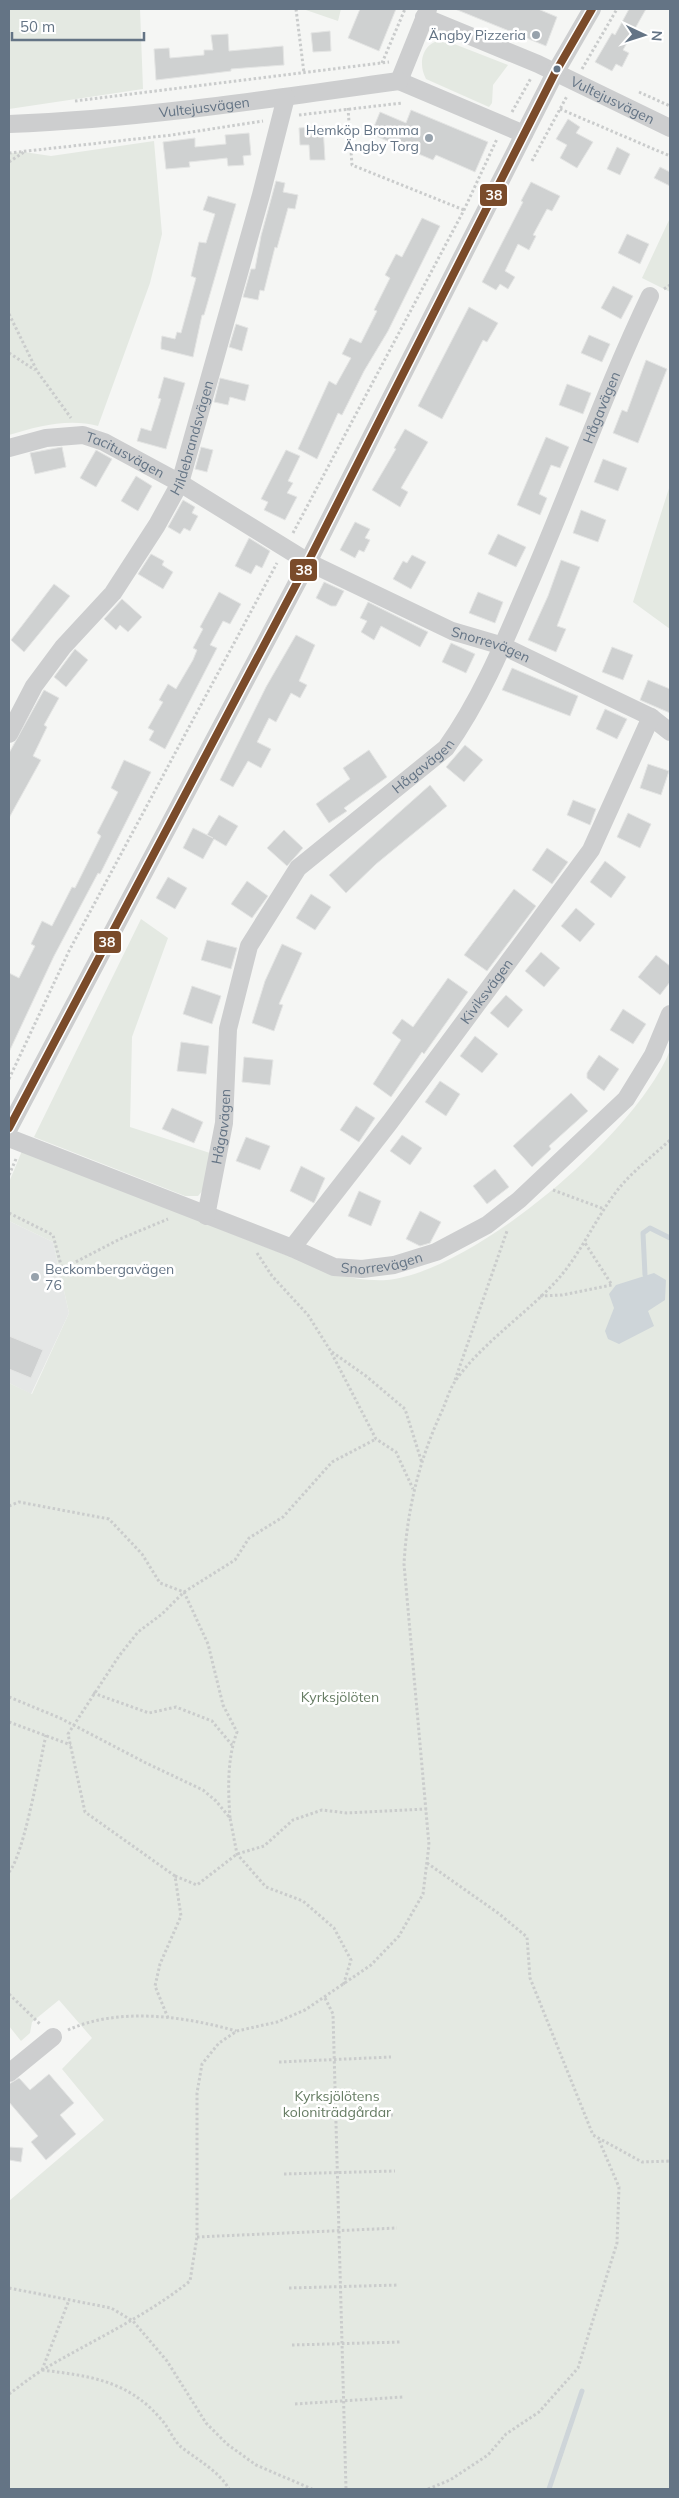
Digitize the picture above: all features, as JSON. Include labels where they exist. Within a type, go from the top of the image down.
[{"type":"street","points":[[9,1128],[308,562],[555,73],[592,9]]},
{"type":"street","points":[[426,13],[399,81],[524,134]]},
{"type":"street","name":"Vultejusvägen","points":[[426,13],[538,64],[670,128]]},
{"type":"street","name":"Vultejusvägen","points":[[9,124],[60,122],[286,97],[399,81]]},
{"type":"street","name":"Hildebrandsvägen","points":[[9,734],[34,686],[63,648],[113,593],[180,483],[261,195],[286,97]]},
{"type":"street","name":"Hågavägen","points":[[206,1216],[224,1123],[228,1029],[249,946],[298,868],[446,748],[462,725],[503,646],[557,521],[621,356],[650,296]]},
{"type":"street","name":"Tacitusvägen","points":[[9,448],[46,438],[83,435],[104,442],[180,483],[308,562]]},
{"type":"street","name":"Snorrevägen","points":[[308,562],[452,631],[503,646],[651,717],[670,732]]},
{"type":"street","name":"Kiviksvägen","points":[[292,1248],[390,1122],[591,850],[651,717]]},
{"type":"street","name":"Snorrevägen","points":[[9,1138],[334,1266],[362,1269],[394,1265],[436,1252],[487,1225],[519,1200],[626,1099],[652,1055],[670,1014]]},
{"type":"street","points":[[9,2073],[53,2037]]},
{"type":"path","points":[[296,9],[304,73]]},
{"type":"path","points":[[382,63],[404,9]]},
{"type":"path","points":[[66,102],[407,60]]},
{"type":"path","points":[[9,1079],[69,951],[464,210],[504,126],[538,64]]},
{"type":"path","points":[[345,68],[352,165],[464,210]]},
{"type":"path","points":[[560,109],[670,156]]},
{"type":"path","points":[[9,162],[24,152]]},
{"type":"path","points":[[9,314],[37,371],[83,435]]},
{"type":"path","points":[[9,353],[37,371]]},
{"type":"path","points":[[454,1383],[478,1356],[559,1278],[585,1243],[604,1208],[621,1185],[670,1140]]},
{"type":"path","points":[[536,1184],[604,1208]]},
{"type":"path","points":[[9,2394],[42,2370],[133,2321],[169,2298],[190,2281],[197,2237],[197,2093],[202,2064],[219,2043],[236,2031],[277,2022],[305,2010],[372,1966],[400,1936],[423,1894],[429,1846],[404,1564],[406,1527],[413,1490],[422,1463],[454,1383],[519,1200]]},
{"type":"path","points":[[9,1213],[53,1235],[62,1269],[120,1239],[169,1218]]},
{"type":"path","points":[[244,1230],[272,1276],[308,1315],[330,1350],[376,1439],[396,1452],[413,1490]]},
{"type":"path","points":[[540,1296],[562,1295],[612,1285],[585,1243]]},
{"type":"path","points":[[330,1350],[366,1376],[405,1409],[422,1463]]},
{"type":"path","points":[[376,1439],[332,1462],[283,1517],[249,1538],[235,1560],[184,1592],[162,1614],[138,1632],[94,1693],[68,1734],[72,1745],[85,1812],[174,1876],[197,1886],[237,1854],[264,1846],[293,1820],[322,1810],[347,1813],[427,1809]]},
{"type":"path","points":[[9,1506],[20,1502],[109,1519],[142,1554],[160,1583],[184,1592],[208,1644],[223,1705],[237,1732],[232,1745],[229,1776],[230,1818],[237,1854],[266,1887],[303,1901],[334,1928],[351,1960],[343,1986]]},
{"type":"path","points":[[94,1693],[149,1713],[176,1707],[212,1721],[232,1745]]},
{"type":"path","points":[[9,1697],[73,1725],[203,1790],[216,1801],[230,1818]]},
{"type":"path","points":[[9,1722],[72,1745]]},
{"type":"path","points":[[9,1872],[14,1866],[23,1838],[46,1735]]},
{"type":"path","points":[[427,1863],[498,1913],[527,1937],[530,1978],[593,2136],[642,2162],[670,2161]]},
{"type":"path","points":[[168,2018],[155,1986],[160,1964],[180,1916],[174,1876]]},
{"type":"path","points":[[9,1994],[53,2037],[86,2021],[122,2017],[168,2018],[211,2024],[236,2031]]},
{"type":"path","points":[[325,1998],[333,2014],[346,2489]]},
{"type":"path","points":[[279,2062],[391,2057]]},
{"type":"path","points":[[282,2118],[393,2115]]},
{"type":"path","points":[[428,2489],[450,2480],[488,2455],[506,2434],[539,2412],[578,2368],[617,2243],[619,2187],[598,2138]]},
{"type":"path","points":[[284,2174],[395,2171]]},
{"type":"path","points":[[197,2237],[397,2228]]},
{"type":"path","points":[[289,2288],[399,2285]]},
{"type":"path","points":[[9,2288],[111,2308],[133,2321],[166,2361],[206,2423],[226,2444],[256,2465],[303,2488],[312,2489]]},
{"type":"path","points":[[42,2370],[69,2300]]},
{"type":"path","points":[[292,2345],[401,2342]]},
{"type":"path","points":[[42,2370],[106,2380],[133,2395],[160,2417],[179,2444],[201,2460],[228,2489]]},
{"type":"path","points":[[295,2404],[403,2398]]},
{"type":"shaded area","name":"Beckombergavägen 76","points":[[9,1221],[53,1242],[69,1313],[31,1394],[9,1383]]},
{"type":"shaded area","points":[[654,1273],[666,1280],[665,1300],[648,1311],[654,1326],[619,1344],[608,1339],[605,1331],[614,1308],[609,1294],[616,1285]]},
{"type":"green space","points":[[9,9],[140,9],[143,89],[9,109]]},
{"type":"green space","points":[[303,9],[341,9],[338,21]]},
{"type":"green space","points":[[444,40],[508,65],[493,85],[492,103],[489,107],[426,79],[422,66],[424,54],[431,44]]},
{"type":"green space","points":[[154,141],[162,234],[150,283],[98,426],[76,423],[54,424],[9,435],[9,153],[24,152],[51,156]]},
{"type":"green space","points":[[670,218],[670,292],[642,278]]},
{"type":"green space","points":[[670,485],[670,629],[633,602]]},
{"type":"green space","points":[[141,919],[168,938],[132,1037],[130,1127],[210,1153],[203,1190],[198,1196],[185,1196],[34,1137]]},
{"type":"green space","name":"Kyrksjölöten","points":[[670,1050],[670,2489],[9,2489],[9,2201],[104,2120],[62,2069],[92,2038],[59,2000],[32,2022],[30,2033],[21,2041],[9,2026],[9,1383],[32,1394],[69,1313],[53,1242],[9,1221],[9,1182],[22,1151],[334,1274],[360,1279],[387,1280],[423,1271],[464,1252],[507,1225],[550,1192],[590,1156],[625,1119],[653,1083]]},
{"type":"building","points":[[360,9],[396,9],[379,51],[348,38]]},
{"type":"building","points":[[455,9],[538,9],[557,17],[546,46]]},
{"type":"building","points":[[629,9],[646,9],[623,50],[629,53],[622,67],[616,64],[612,71],[595,62],[612,33],[615,35]]},
{"type":"building","points":[[330,31],[331,51],[313,52],[311,33]]},
{"type":"building","points":[[228,34],[229,51],[283,46],[284,65],[231,69],[231,71],[156,80],[154,49],[169,48],[170,58],[204,55],[204,50],[213,50],[211,35]]},
{"type":"building","name":"Hemköp Bromma Ängby Torg","points":[[411,110],[488,142],[475,172],[436,155],[433,160],[371,134],[380,112],[406,123]]},
{"type":"building","points":[[568,119],[580,127],[576,133],[593,142],[577,168],[560,158],[567,145],[556,139]]},
{"type":"building","points":[[323,126],[325,160],[310,160],[309,145],[300,145],[299,128]]},
{"type":"building","points":[[249,133],[251,155],[243,156],[244,165],[228,166],[227,158],[189,162],[190,167],[166,169],[163,142],[195,138],[195,147],[226,144],[225,135]]},
{"type":"building","points":[[617,147],[630,154],[620,175],[607,169]]},
{"type":"building","points":[[660,167],[670,172],[670,186],[654,178]]},
{"type":"building","points":[[276,181],[285,183],[283,192],[298,195],[295,209],[288,208],[277,248],[275,247],[264,291],[260,290],[258,300],[243,297],[251,269],[255,269],[261,236]]},
{"type":"building","points":[[531,182],[560,196],[552,211],[547,209],[533,235],[536,236],[529,250],[518,244],[505,271],[515,277],[508,289],[500,284],[496,290],[482,282],[523,202],[521,201]]},
{"type":"building","points":[[208,196],[236,204],[204,315],[202,315],[193,357],[161,349],[161,343],[162,336],[175,339],[177,332],[181,333],[196,278],[191,276],[199,242],[206,243],[215,214],[203,210]]},
{"type":"building","points":[[422,218],[440,226],[388,331],[364,371],[342,415],[338,413],[317,459],[298,449],[329,381],[336,385],[351,358],[342,354],[350,338],[361,343],[377,311],[374,310],[390,278],[385,275],[396,254],[402,257]]},
{"type":"building","points":[[627,234],[649,244],[640,264],[618,253]]},
{"type":"building","points":[[613,286],[633,296],[621,319],[601,308]]},
{"type":"building","points":[[469,307],[498,323],[487,342],[483,340],[442,419],[418,406]]},
{"type":"building","points":[[236,324],[248,328],[242,351],[229,347]]},
{"type":"building","points":[[589,335],[610,344],[602,362],[581,353]]},
{"type":"building","points":[[646,360],[667,369],[638,443],[613,433],[622,410],[627,412]]},
{"type":"building","points":[[164,377],[185,383],[166,449],[137,441],[141,428],[151,431],[161,399],[158,398]]},
{"type":"building","points":[[220,378],[249,385],[245,401],[230,397],[228,405],[214,402]]},
{"type":"building","points":[[567,384],[591,393],[583,414],[559,405]]},
{"type":"building","points":[[405,429],[428,442],[401,488],[408,492],[400,507],[372,490],[396,449],[394,448]]},
{"type":"building","points":[[546,437],[569,447],[560,468],[551,465],[539,494],[547,498],[540,515],[517,505]]},
{"type":"building","points":[[62,447],[66,467],[35,474],[30,453]]},
{"type":"building","points":[[201,447],[213,450],[207,472],[195,469]]},
{"type":"building","points":[[96,450],[112,459],[96,487],[80,478]]},
{"type":"building","points":[[286,450],[300,456],[288,481],[293,483],[287,493],[297,497],[285,520],[264,510],[268,502],[261,499]]},
{"type":"building","points":[[603,459],[627,468],[618,491],[594,482]]},
{"type":"building","points":[[136,476],[152,486],[138,511],[121,501]]},
{"type":"building","points":[[183,500],[195,507],[192,513],[198,516],[190,531],[184,528],[180,534],[168,527]]},
{"type":"building","points":[[581,510],[606,520],[598,542],[573,533]]},
{"type":"building","points":[[355,522],[370,529],[365,538],[370,540],[364,552],[359,550],[355,558],[340,550]]},
{"type":"building","points":[[498,534],[526,547],[516,567],[488,554]]},
{"type":"building","points":[[249,538],[270,551],[262,568],[256,565],[251,574],[235,566]]},
{"type":"building","points":[[151,554],[164,561],[162,565],[173,572],[163,589],[138,574]]},
{"type":"building","points":[[412,555],[426,562],[411,589],[393,579],[403,561],[407,563]]},
{"type":"building","points":[[561,560],[580,567],[557,626],[566,629],[556,652],[528,640],[548,596]]},
{"type":"building","points":[[324,582],[344,591],[336,606],[331,606],[316,598]]},
{"type":"building","points":[[54,584],[70,596],[24,652],[11,640]]},
{"type":"building","points":[[219,592],[241,604],[230,624],[223,621],[210,645],[217,648],[165,749],[149,740],[154,731],[148,728],[163,702],[159,700],[168,684],[176,689],[193,660],[197,650],[193,648],[203,629],[200,627]]},
{"type":"building","points":[[478,592],[503,602],[495,623],[469,613]]},
{"type":"building","points":[[122,599],[142,617],[128,632],[120,625],[116,630],[104,619]]},
{"type":"building","points":[[368,602],[428,632],[420,647],[381,626],[374,640],[361,632],[367,621],[360,618]]},
{"type":"building","points":[[296,635],[315,645],[299,681],[307,685],[300,698],[291,693],[276,722],[269,718],[257,742],[271,749],[261,768],[248,761],[233,787],[220,780],[266,687]]},
{"type":"building","points":[[451,643],[475,654],[466,673],[442,662]]},
{"type":"building","points":[[612,647],[633,655],[623,680],[602,672]]},
{"type":"building","points":[[75,649],[88,660],[66,687],[54,677]]},
{"type":"building","points":[[512,668],[578,696],[570,716],[502,690]]},
{"type":"building","points":[[648,680],[670,689],[670,713],[640,700]]},
{"type":"building","points":[[44,690],[59,698],[44,725],[47,727],[33,756],[41,760],[9,818],[9,753]]},
{"type":"building","points":[[605,709],[627,719],[617,739],[596,729]]},
{"type":"building","points":[[465,745],[483,760],[464,782],[446,767]]},
{"type":"building","points":[[369,750],[387,777],[344,808],[347,811],[329,823],[316,804],[350,779],[343,768]]},
{"type":"building","points":[[124,760],[151,772],[100,874],[98,873],[54,956],[9,1052],[9,973],[19,978],[35,946],[31,944],[42,921],[52,926],[72,887],[75,888],[101,836],[97,833],[118,792],[111,788]]},
{"type":"building","points":[[648,764],[669,771],[661,795],[640,788]]},
{"type":"building","points":[[430,785],[447,806],[376,864],[346,893],[329,875]]},
{"type":"building","points":[[573,800],[596,809],[590,825],[567,815]]},
{"type":"building","points":[[628,813],[651,824],[640,848],[617,837]]},
{"type":"building","points":[[219,815],[238,826],[226,846],[214,839],[203,859],[183,848],[193,828],[207,835]]},
{"type":"building","points":[[284,830],[303,848],[287,866],[267,848]]},
{"type":"building","points":[[547,848],[568,862],[552,884],[532,870]]},
{"type":"building","points":[[605,861],[626,877],[611,898],[590,882]]},
{"type":"building","points":[[168,877],[187,888],[175,909],[156,898]]},
{"type":"building","points":[[247,881],[268,896],[252,918],[231,904]]},
{"type":"building","points":[[514,889],[536,906],[487,971],[464,955]]},
{"type":"building","points":[[311,894],[331,907],[315,930],[296,918]]},
{"type":"building","points":[[576,908],[595,924],[580,942],[561,926]]},
{"type":"building","points":[[207,940],[237,948],[231,969],[201,960]]},
{"type":"building","points":[[282,944],[302,953],[279,1004],[283,1005],[274,1031],[252,1023],[265,981]]},
{"type":"building","points":[[541,952],[560,968],[544,987],[525,971]]},
{"type":"building","points":[[656,955],[670,966],[670,982],[660,995],[638,977]]},
{"type":"building","points":[[448,978],[468,992],[424,1054],[422,1052],[391,1097],[373,1084],[401,1040],[392,1033],[402,1019],[413,1027]]},
{"type":"building","points":[[192,986],[221,996],[212,1024],[183,1014]]},
{"type":"building","points":[[506,995],[523,1010],[508,1028],[490,1013]]},
{"type":"building","points":[[623,1009],[646,1024],[633,1044],[610,1030]]},
{"type":"building","points":[[475,1036],[498,1054],[482,1073],[460,1056]]},
{"type":"building","points":[[181,1042],[209,1046],[206,1074],[177,1071]]},
{"type":"building","points":[[599,1055],[619,1069],[604,1091],[587,1078],[587,1073]]},
{"type":"building","points":[[244,1057],[273,1060],[270,1085],[242,1082]]},
{"type":"building","points":[[440,1081],[460,1094],[446,1116],[425,1102]]},
{"type":"building","points":[[571,1093],[588,1111],[549,1146],[551,1149],[532,1167],[513,1146]]},
{"type":"building","points":[[356,1106],[375,1118],[359,1142],[340,1130]]},
{"type":"building","points":[[172,1108],[203,1122],[194,1143],[162,1129]]},
{"type":"building","points":[[402,1135],[422,1148],[410,1165],[390,1151]]},
{"type":"building","points":[[246,1137],[270,1146],[260,1170],[236,1161]]},
{"type":"building","points":[[301,1166],[325,1178],[314,1203],[290,1191]]},
{"type":"building","points":[[495,1169],[509,1187],[487,1204],[473,1186]]},
{"type":"building","points":[[359,1191],[381,1201],[371,1226],[348,1216]]},
{"type":"building","points":[[420,1211],[441,1222],[430,1243],[420,1246],[406,1239]]},
{"type":"building","points":[[9,1336],[43,1350],[31,1378],[9,1369]]},
{"type":"building","points":[[49,2074],[74,2103],[60,2115],[76,2134],[46,2160],[31,2142],[38,2136],[9,2102],[9,2084],[19,2078],[30,2090]]},
{"type":"building","points":[[9,2147],[23,2148],[21,2162],[9,2160]]},
{"type":"waterway","points":[[645,1275],[643,1233],[650,1228],[670,1238]]},
{"type":"waterway","points":[[549,2489],[582,2391]]},
{"type":"transit line","name":"38","points":[[9,1128],[308,562],[555,73],[592,9]]},
{"type":"place","name":"Ängby Pizzeria","points":[[536,35]]},
{"type":"place","name":"Hemköp Bromma Ängby Torg","points":[[429,138]]},
{"type":"place","name":"Beckombergavägen 76","points":[[35,1277]]},
{"type":"park label","name":"Kyrksjölötens koloniträdgårdar","points":[[337,2104]]}]
